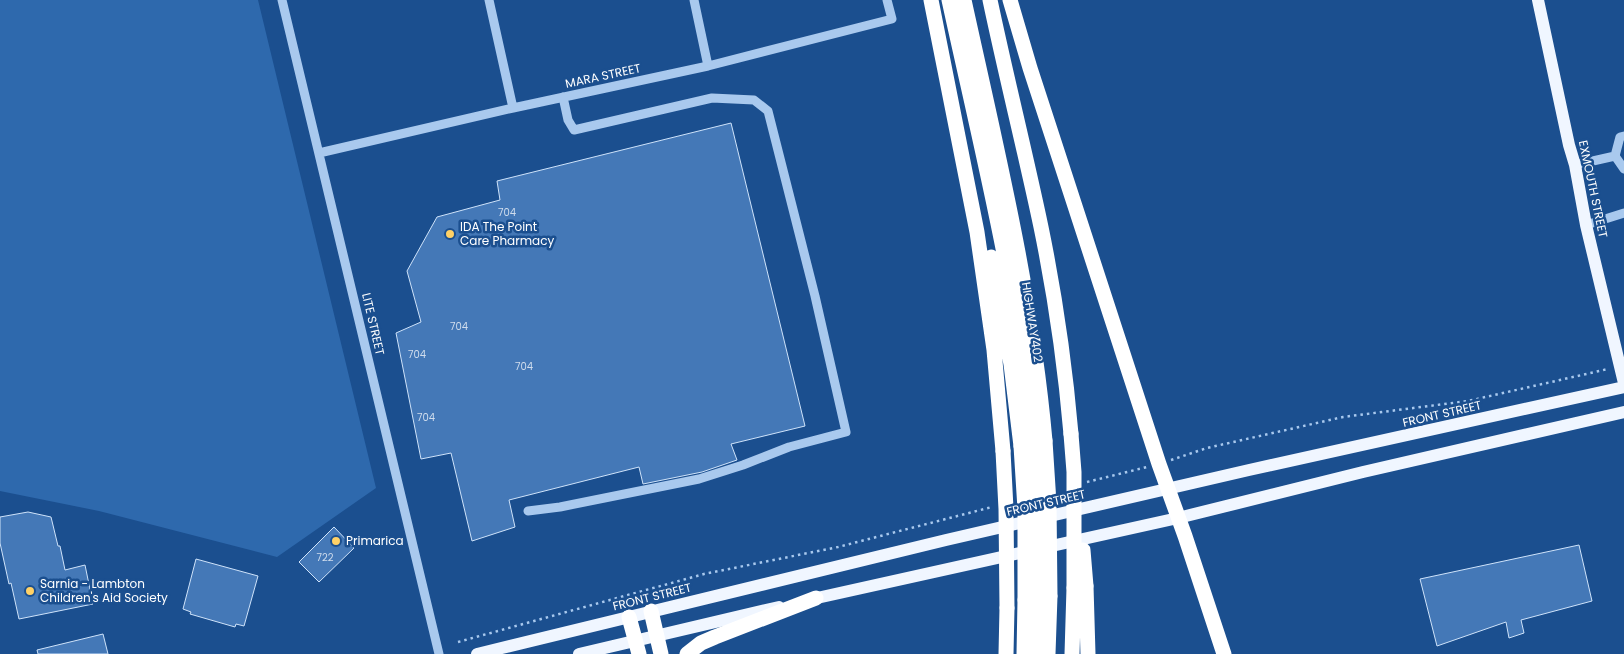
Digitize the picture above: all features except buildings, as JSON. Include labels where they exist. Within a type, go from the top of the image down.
[{"type":"highway","points":[[931,0],[982,259],[994,350],[1006,509],[1006,654]]},
{"type":"highway","name":"HIGHWAY 402","points":[[949,0],[1013,295],[1028,394],[1037,500],[1038,599],[1036,654]]},
{"type":"highway","points":[[964,0],[1026,294],[1035,356],[1033,443]]},
{"type":"highway","name":"HIGHWAY 402","points":[[990,0],[1041,226],[1066,376],[1074,472],[1080,587],[1072,654]]},
{"type":"highway","points":[[1010,0],[1033,77],[1224,654]]},
{"type":"highway","points":[[946,73],[988,244],[1011,364],[1033,443]]},
{"type":"highway","points":[[1080,587],[1088,654]]},
{"type":"highway","points":[[687,654],[701,643],[816,598]]},
{"type":"highway","points":[[1024,654],[1038,599]]},
{"type":"highway","points":[[1038,599],[1048,654]]},
{"type":"highway","points":[[651,611],[662,654]]},
{"type":"highway","points":[[629,617],[637,647]]},
{"type":"main road","name":"EXMOUTH STREET","points":[[1538,0],[1575,165],[1586,225],[1624,385]]},
{"type":"main road","name":"FRONT STREET","points":[[477,654],[946,540],[1624,385]]},
{"type":"main road","points":[[578,654],[637,647],[656,635],[1178,518],[1364,472],[1624,412]]},
{"type":"street","name":"LITE STREET","points":[[282,0],[439,654]]},
{"type":"street","points":[[490,0],[513,108]]},
{"type":"street","points":[[694,0],[708,66]]},
{"type":"street","name":"MARA STREET","points":[[319,153],[562,97],[708,66],[892,20],[888,0]]},
{"type":"street","points":[[528,511],[560,507],[699,478],[742,466],[789,447],[846,432],[815,296],[768,111],[754,100],[712,98],[574,130],[568,120],[562,97]]},
{"type":"street","points":[[1624,136],[1620,137],[1615,156],[1624,169]]},
{"type":"street","points":[[1575,165],[1615,156]]},
{"type":"street","points":[[1586,225],[1624,213]]},
{"type":"shaded area","points":[[0,0],[258,0],[376,488],[277,557],[99,511],[0,491]]},
{"type":"place","name":"IDA The Point Care Pharmacy","points":[[450,234]]},
{"type":"place","name":"Primarica","points":[[336,541]]},
{"type":"place","name":"Sarnia - Lambton Children's Aid Society","points":[[30,591]]}]
